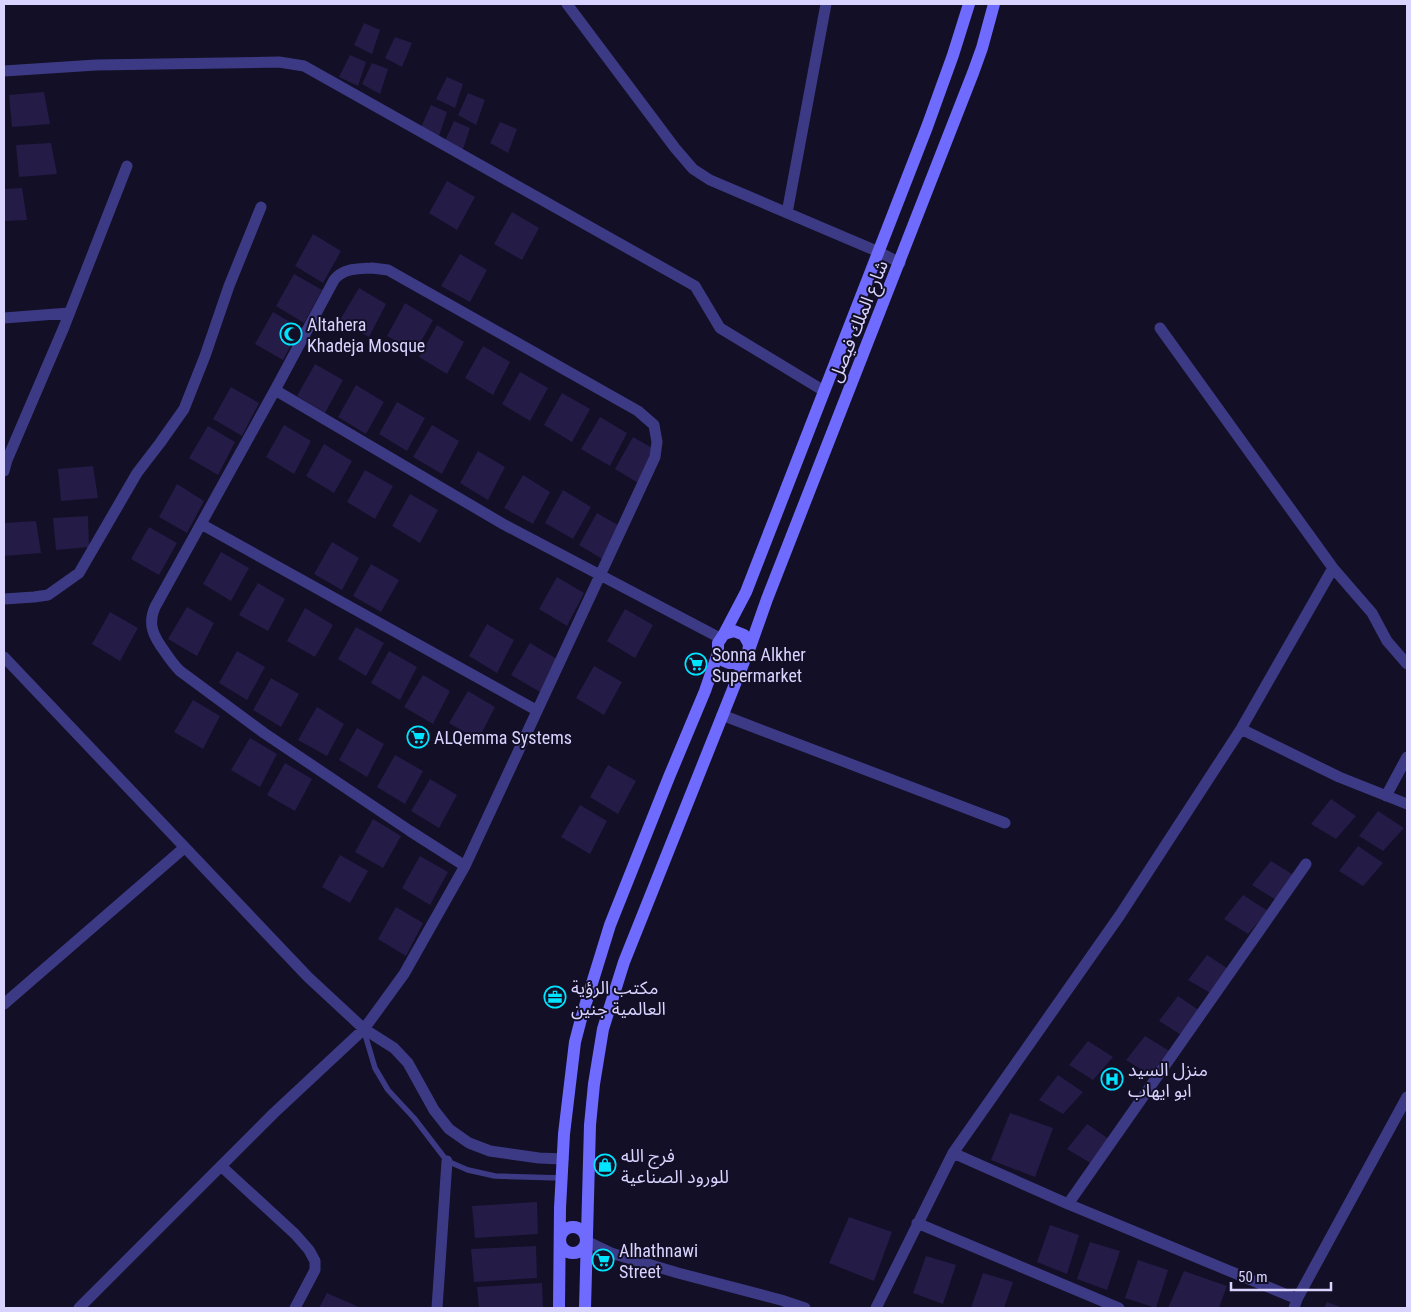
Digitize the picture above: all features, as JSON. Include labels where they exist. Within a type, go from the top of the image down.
[{"type":"main road","name":"شارع الملك فيصل","points":[[722,636],[746,592],[879,252],[953,55],[969,4]]},
{"type":"main road","name":"شارع الملك فيصل","points":[[585,1308],[590,1125],[594,1084],[603,1029],[624,962],[747,655],[774,581],[900,263],[973,73],[994,4]]},
{"type":"main road","points":[[559,1308],[564,1134],[575,1042],[591,983],[610,925],[705,691],[718,653],[718,643],[722,636],[734,631],[744,635],[747,639],[747,655],[740,663],[729,664],[718,653]]},
{"type":"main road","points":[[576,1227],[584,1232],[586,1241],[583,1249],[572,1254],[561,1247],[560,1239],[564,1231],[576,1227]]},
{"type":"street","points":[[567,4],[675,148],[693,168],[710,180],[879,252],[900,263]]},
{"type":"street","points":[[787,213],[826,4]]},
{"type":"street","points":[[4,71],[96,65],[279,62],[304,66],[695,286],[720,328],[824,391]]},
{"type":"street","points":[[4,471],[70,313],[127,166]]},
{"type":"street","points":[[4,599],[34,598],[48,595],[78,573],[138,473],[184,409],[205,356],[229,286],[261,206]]},
{"type":"street","points":[[78,1308],[274,1113],[364,1029],[404,974],[464,866],[655,457],[657,442],[654,425],[638,411],[388,270],[372,268],[345,271],[336,278],[155,607],[151,617],[151,628],[155,638],[176,667],[264,733],[464,866]]},
{"type":"street","points":[[4,318],[70,313]]},
{"type":"street","points":[[1160,328],[1333,568],[1372,613],[1387,641],[1407,664]]},
{"type":"street","points":[[276,390],[502,524],[600,576],[722,636]]},
{"type":"street","points":[[201,524],[536,710]]},
{"type":"street","points":[[876,1308],[953,1153],[1120,915],[1241,729],[1333,568]]},
{"type":"street","points":[[4,657],[308,977],[364,1029],[394,1048],[408,1063],[434,1110],[449,1129],[469,1143],[490,1151],[538,1158],[563,1159]]},
{"type":"street","points":[[722,716],[1005,823]]},
{"type":"street","points":[[1241,729],[1340,777],[1407,804]]},
{"type":"street","points":[[1386,796],[1407,757]]},
{"type":"street","points":[[4,1004],[184,848]]},
{"type":"street","points":[[1068,1204],[1306,864]]},
{"type":"street","points":[[953,1153],[1296,1304],[1407,1097]]},
{"type":"street","points":[[437,1308],[447,1161]]},
{"type":"street","points":[[221,1166],[295,1234],[309,1250],[315,1261],[315,1270],[295,1308]]},
{"type":"street","points":[[917,1223],[1119,1308]]},
{"type":"street","points":[[586,1241],[611,1253],[805,1308]]},
{"type":"lane","points":[[364,1029],[375,1068],[388,1090],[414,1118],[447,1161],[468,1170],[495,1176],[562,1178]]},
{"type":"building","points":[[364,23],[380,30],[372,54],[354,45]]},
{"type":"building","points":[[395,37],[412,43],[402,67],[385,58]]},
{"type":"building","points":[[350,55],[366,62],[358,86],[339,77]]},
{"type":"building","points":[[372,63],[388,69],[380,94],[362,84]]},
{"type":"building","points":[[447,77],[463,84],[455,108],[436,99]]},
{"type":"building","points":[[44,92],[50,124],[12,127],[9,95]]},
{"type":"building","points":[[468,93],[485,100],[476,125],[458,115]]},
{"type":"building","points":[[431,105],[447,112],[439,136],[421,127]]},
{"type":"building","points":[[454,121],[470,128],[462,152],[444,143]]},
{"type":"building","points":[[500,122],[517,129],[508,153],[490,143]]},
{"type":"building","points":[[51,143],[57,174],[19,177],[16,145]]},
{"type":"building","points":[[447,181],[475,197],[457,230],[429,213]]},
{"type":"building","points":[[22,188],[27,220],[4,221],[4,189]]},
{"type":"building","points":[[512,212],[539,228],[522,260],[494,244]]},
{"type":"building","points":[[313,234],[341,251],[323,283],[295,266]]},
{"type":"building","points":[[460,254],[487,270],[470,302],[441,286]]},
{"type":"building","points":[[294,274],[322,290],[304,323],[276,306]]},
{"type":"building","points":[[359,288],[386,304],[369,337],[340,320]]},
{"type":"building","points":[[405,303],[433,320],[415,352],[387,336]]},
{"type":"building","points":[[273,312],[300,328],[283,360],[255,344]]},
{"type":"building","points":[[437,325],[464,342],[447,374],[419,357]]},
{"type":"building","points":[[483,346],[510,362],[493,395],[465,378]]},
{"type":"building","points":[[315,364],[343,380],[325,413],[297,396]]},
{"type":"building","points":[[520,372],[548,388],[530,421],[502,404]]},
{"type":"building","points":[[356,385],[384,402],[366,434],[338,417]]},
{"type":"building","points":[[231,387],[259,403],[242,436],[213,419]]},
{"type":"building","points":[[562,393],[590,409],[572,442],[544,425]]},
{"type":"building","points":[[397,402],[425,418],[407,451],[379,434]]},
{"type":"building","points":[[600,417],[627,433],[610,466],[581,449]]},
{"type":"building","points":[[284,425],[311,441],[294,474],[266,457]]},
{"type":"building","points":[[432,425],[459,441],[442,474],[413,457]]},
{"type":"building","points":[[208,426],[235,442],[218,475],[189,458]]},
{"type":"building","points":[[633,437],[661,453],[643,486],[615,469]]},
{"type":"building","points":[[324,444],[352,461],[334,493],[306,476]]},
{"type":"building","points":[[478,451],[505,467],[488,500],[460,483]]},
{"type":"building","points":[[93,466],[98,498],[61,501],[58,469]]},
{"type":"building","points":[[365,470],[393,486],[375,519],[347,502]]},
{"type":"building","points":[[523,475],[550,492],[533,524],[504,508]]},
{"type":"building","points":[[177,484],[204,501],[187,533],[159,517]]},
{"type":"building","points":[[563,490],[591,507],[573,539],[545,523]]},
{"type":"building","points":[[410,494],[438,510],[420,543],[392,526]]},
{"type":"building","points":[[597,513],[625,529],[607,562],[579,545]]},
{"type":"building","points":[[88,516],[89,547],[56,550],[53,518]]},
{"type":"building","points":[[36,521],[41,553],[4,556],[4,523]]},
{"type":"building","points":[[149,527],[177,543],[159,575],[131,559]]},
{"type":"building","points":[[332,542],[359,558],[342,590],[314,574]]},
{"type":"building","points":[[221,552],[249,568],[231,601],[203,584]]},
{"type":"building","points":[[371,564],[399,580],[381,612],[353,596]]},
{"type":"building","points":[[557,577],[584,593],[567,626],[539,609]]},
{"type":"building","points":[[258,583],[285,599],[268,631],[239,615]]},
{"type":"building","points":[[187,607],[214,623],[197,656],[168,639]]},
{"type":"building","points":[[305,608],[333,625],[315,657],[287,641]]},
{"type":"building","points":[[625,609],[653,625],[635,658],[607,641]]},
{"type":"building","points":[[110,612],[138,628],[120,661],[92,644]]},
{"type":"building","points":[[487,624],[514,640],[497,673],[469,656]]},
{"type":"building","points":[[356,627],[384,643],[366,676],[338,659]]},
{"type":"building","points":[[530,643],[557,659],[540,692],[511,675]]},
{"type":"building","points":[[237,651],[265,667],[247,700],[219,683]]},
{"type":"building","points":[[389,651],[417,667],[400,700],[371,683]]},
{"type":"building","points":[[594,666],[622,682],[604,715],[576,698]]},
{"type":"building","points":[[423,675],[450,691],[433,724],[404,707]]},
{"type":"building","points":[[271,678],[299,694],[281,727],[253,710]]},
{"type":"building","points":[[468,691],[495,707],[478,740],[449,723]]},
{"type":"building","points":[[193,700],[220,716],[203,749],[174,732]]},
{"type":"building","points":[[317,707],[344,724],[327,756],[298,740]]},
{"type":"building","points":[[357,728],[384,744],[367,777],[339,760]]},
{"type":"building","points":[[250,738],[277,754],[260,787],[231,770]]},
{"type":"building","points":[[395,755],[423,771],[405,804],[377,787]]},
{"type":"building","points":[[285,763],[312,779],[295,811],[267,795]]},
{"type":"building","points":[[608,765],[636,781],[618,814],[590,797]]},
{"type":"building","points":[[430,779],[457,795],[439,828],[411,811]]},
{"type":"building","points":[[1331,799],[1356,816],[1336,839],[1311,824]]},
{"type":"building","points":[[580,805],[607,821],[590,854],[561,837]]},
{"type":"building","points":[[1378,811],[1404,828],[1383,851],[1359,836]]},
{"type":"building","points":[[373,819],[401,836],[383,868],[355,852]]},
{"type":"building","points":[[1358,846],[1383,863],[1363,886],[1339,871]]},
{"type":"building","points":[[340,855],[368,871],[350,903],[322,887]]},
{"type":"building","points":[[420,856],[448,872],[430,905],[402,888]]},
{"type":"building","points":[[1271,861],[1297,877],[1276,900],[1252,885]]},
{"type":"building","points":[[1243,895],[1268,911],[1248,934],[1224,919]]},
{"type":"building","points":[[396,907],[423,923],[406,956],[378,939]]},
{"type":"building","points":[[1207,955],[1233,972],[1212,994],[1188,980]]},
{"type":"building","points":[[1178,996],[1203,1013],[1183,1036],[1159,1021]]},
{"type":"building","points":[[1145,1036],[1171,1052],[1150,1075],[1126,1060]]},
{"type":"building","points":[[1088,1041],[1113,1057],[1093,1080],[1069,1065]]},
{"type":"building","points":[[1058,1075],[1083,1092],[1063,1114],[1039,1100]]},
{"type":"building","points":[[1010,1113],[1053,1128],[1035,1177],[991,1160]]},
{"type":"building","points":[[1087,1124],[1112,1141],[1092,1164],[1067,1149]]},
{"type":"building","points":[[537,1202],[538,1234],[475,1238],[472,1206]]},
{"type":"building","points":[[849,1217],[892,1232],[874,1281],[829,1263]]},
{"type":"building","points":[[1050,1225],[1079,1235],[1067,1274],[1037,1262]]},
{"type":"building","points":[[1090,1242],[1120,1251],[1107,1290],[1077,1279]]},
{"type":"building","points":[[536,1246],[537,1278],[474,1282],[471,1249]]},
{"type":"building","points":[[926,1256],[956,1265],[943,1304],[913,1293]]},
{"type":"building","points":[[1138,1260],[1168,1270],[1156,1308],[1125,1298]]},
{"type":"building","points":[[1184,1271],[1227,1286],[1219,1308],[1168,1308]]},
{"type":"building","points":[[983,1273],[1013,1282],[1004,1308],[971,1308]]},
{"type":"building","points":[[542,1283],[543,1308],[479,1308],[477,1287]]},
{"type":"building","points":[[327,1293],[361,1308],[319,1308]]},
{"type":"building","points":[[1327,1302],[1343,1308],[1324,1308]]},
{"type":"place","name":"Altahera Khadeja Mosque","points":[[291,334]]},
{"type":"place","name":"Sonna Alkher Supermarket","points":[[696,664]]},
{"type":"place","name":"ALQemma Systems","points":[[418,737]]},
{"type":"place","name":"مكتب الرؤية العالمية جنين","points":[[555,997]]},
{"type":"place","name":"منزل السيد ابو ايهاب","points":[[1112,1079]]},
{"type":"place","name":"فرج الله للورود الصناعية","points":[[605,1165]]},
{"type":"place","name":"Alhathnawi Street","points":[[603,1260]]}]
